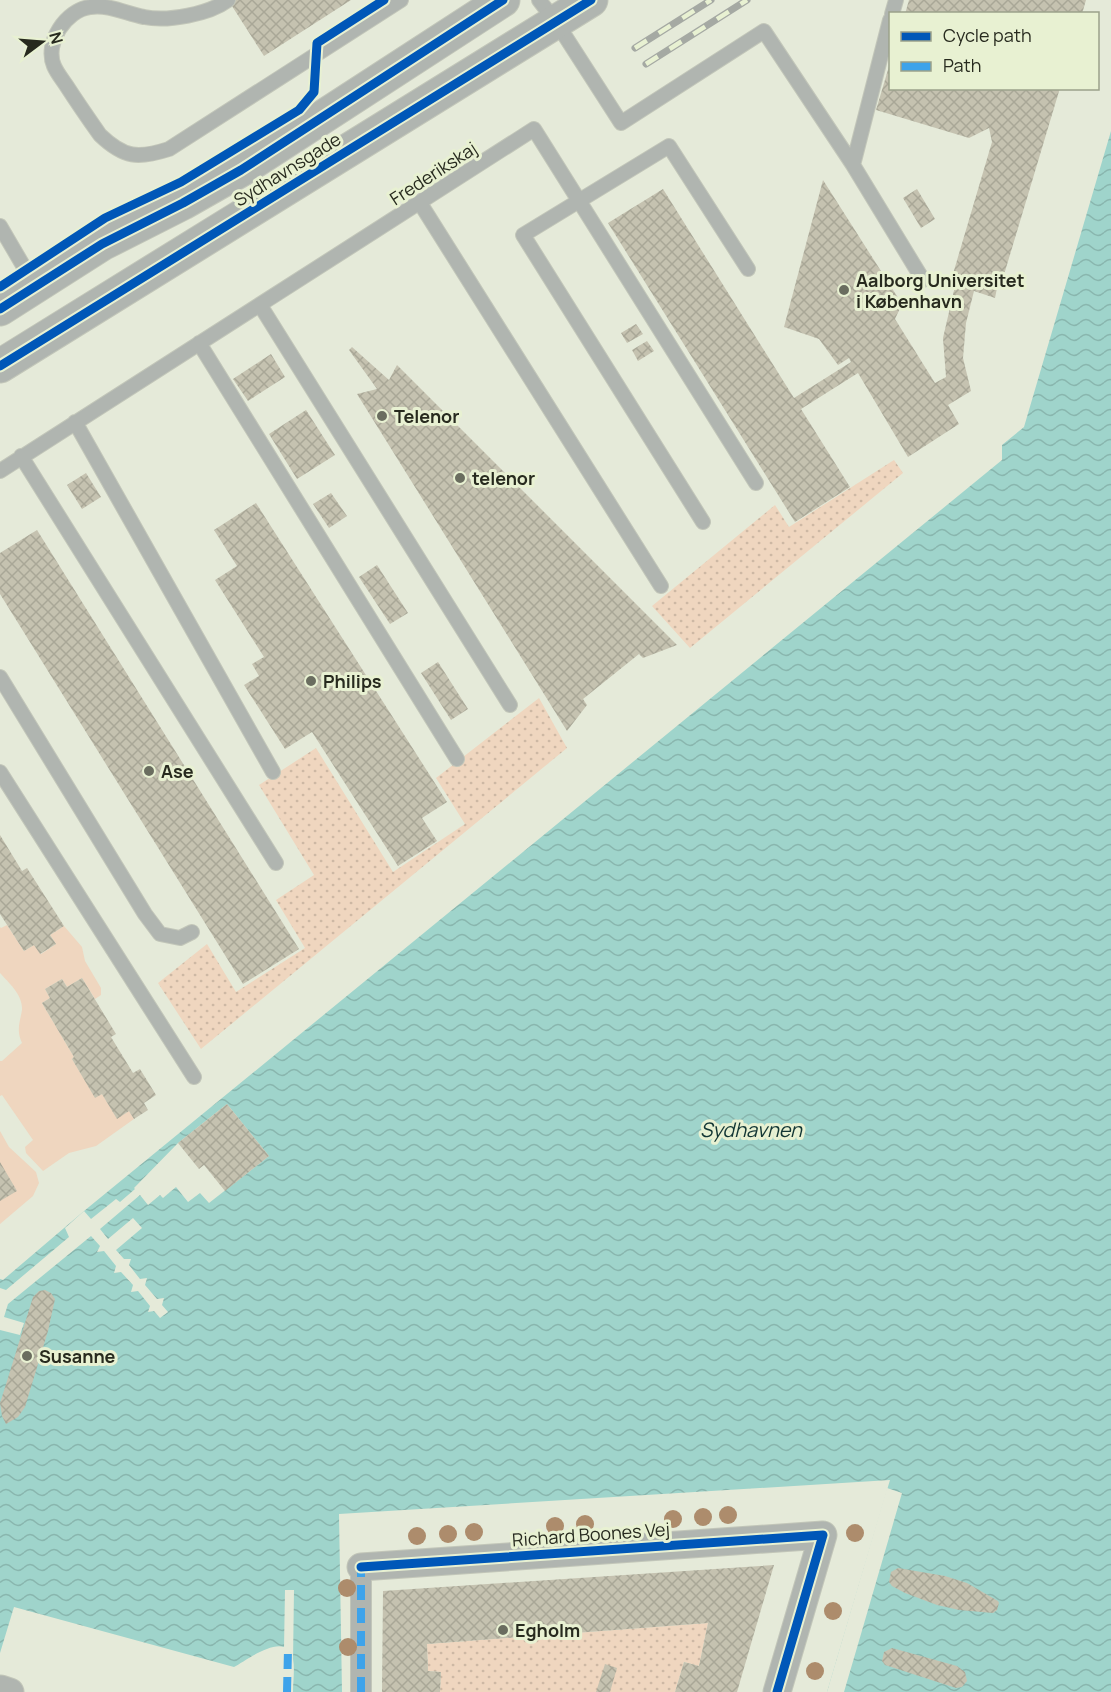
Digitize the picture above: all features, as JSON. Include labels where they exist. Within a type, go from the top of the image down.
[{"type":"street","name":"Sydhavnsgade","points":[[0,309],[102,244],[183,203],[241,170],[502,0]]},
{"type":"street","name":"Sydhavnsgade","points":[[0,366],[548,11],[591,0]]},
{"type":"street","name":"Richard Boones Vej","points":[[362,1567],[824,1535],[777,1692]]},
{"type":"street","points":[[361,1692],[362,1567]]},
{"type":"street","points":[[1,1689],[10,1692]]},
{"type":"lane","points":[[228,0],[200,12],[171,19],[145,17],[112,8],[89,7],[69,17],[60,28],[51,47],[53,65],[100,135],[108,143],[124,154],[147,156],[169,149],[401,0]]},
{"type":"lane","points":[[548,11],[621,123],[764,31],[853,165],[923,280]]},
{"type":"lane","points":[[853,165],[889,28]]},
{"type":"lane","name":"Frederikskaj","points":[[0,471],[534,129],[756,483]]},
{"type":"lane","points":[[703,522],[523,235],[669,146],[748,269]]},
{"type":"lane","points":[[420,203],[661,586]]},
{"type":"lane","points":[[0,226],[35,286]]},
{"type":"lane","points":[[260,304],[510,705]]},
{"type":"lane","points":[[199,343],[457,759]]},
{"type":"lane","points":[[75,422],[273,772]]},
{"type":"lane","points":[[21,456],[276,863]]},
{"type":"lane","points":[[0,677],[145,914],[160,934],[180,938],[192,932]]},
{"type":"lane","points":[[0,772],[194,1077]]},
{"type":"shaded area","points":[[894,460],[903,473],[690,648],[652,606],[775,505],[789,527]]},
{"type":"shaded area","points":[[539,698],[567,748],[201,1049],[158,983],[207,944],[236,992],[305,948],[276,900],[314,875],[259,785],[316,748],[393,872],[465,824],[436,778]]},
{"type":"shaded area","points":[[7,925],[24,951],[34,945],[41,954],[56,944],[50,935],[64,926],[82,947],[85,961],[101,988],[101,995],[95,999],[82,978],[67,987],[62,979],[45,989],[50,998],[42,1003],[95,1097],[102,1094],[117,1118],[129,1111],[134,1119],[96,1146],[69,1153],[43,1171],[26,1153],[25,1147],[33,1140],[2,1095],[0,1096],[0,1061],[22,1043],[19,1030],[22,1005],[15,990],[0,973],[0,927]]},
{"type":"shaded area","points":[[0,1131],[9,1147],[36,1172],[39,1183],[33,1196],[0,1224]]},
{"type":"shaded area","points":[[708,1623],[699,1666],[684,1662],[675,1692],[440,1692],[441,1672],[428,1671],[427,1644]]},
{"type":"water","name":"Sydhavnen","points":[[1111,131],[1111,1692],[827,1692],[890,1480],[339,1514],[342,1692],[293,1692],[293,1659],[289,1650],[283,1647],[266,1649],[234,1667],[14,1607],[0,1653],[0,1279],[3,1280],[84,1211],[1002,460],[1002,445],[1024,427]]},
{"type":"pier","points":[[227,1104],[269,1156],[209,1203],[200,1193],[188,1202],[176,1187],[163,1198],[160,1195],[148,1205],[140,1195],[100,1229],[108,1239],[133,1218],[142,1228],[116,1250],[124,1259],[131,1259],[129,1265],[140,1279],[147,1278],[145,1285],[157,1299],[164,1298],[162,1305],[168,1312],[160,1318],[154,1311],[148,1312],[150,1306],[138,1291],[131,1292],[133,1285],[121,1272],[114,1273],[116,1266],[104,1251],[97,1252],[100,1246],[91,1236],[8,1304],[4,1317],[24,1323],[20,1335],[0,1330],[0,1288],[6,1290],[69,1237],[65,1228],[84,1211],[91,1219],[116,1199],[120,1202],[178,1143]]},
{"type":"pier","points":[[887,1488],[902,1493],[844,1692],[827,1692]]},
{"type":"pier","points":[[285,1590],[294,1590],[293,1661],[291,1653],[284,1648]]},
{"type":"building","points":[[235,0],[351,0],[264,56],[230,3]]},
{"type":"building","points":[[909,0],[1086,0],[1083,12],[906,12]]},
{"type":"building","name":"Aalborg Universitet i København","points":[[889,66],[889,90],[1059,90],[1000,288],[997,288],[995,298],[974,291],[966,323],[963,358],[971,391],[948,405],[959,424],[908,457],[858,373],[801,409],[850,487],[795,522],[608,223],[663,189],[794,398],[851,362],[849,358],[838,365],[819,339],[784,327],[823,180],[902,304],[895,319],[935,383],[946,377],[943,338],[955,286],[950,284],[992,142],[989,128],[969,138],[876,110]]},
{"type":"building","points":[[917,189],[935,219],[921,228],[903,198]]},
{"type":"building","points":[[636,324],[643,334],[627,343],[621,333]]},
{"type":"building","points":[[647,341],[654,351],[638,361],[632,350]]},
{"type":"building","name":"telenor","points":[[352,347],[389,380],[397,365],[677,645],[643,658],[639,654],[583,699],[587,705],[567,731],[357,394],[377,389],[349,350]]},
{"type":"building","points":[[271,354],[285,377],[248,401],[233,379]]},
{"type":"building","points":[[306,410],[335,455],[297,479],[269,434]]},
{"type":"building","points":[[86,473],[101,497],[82,509],[67,485]]},
{"type":"building","points":[[331,493],[347,516],[329,528],[313,504]]},
{"type":"building","name":"Philips","points":[[256,503],[447,802],[422,818],[437,841],[398,866],[312,732],[285,749],[244,685],[259,676],[252,664],[264,657],[215,580],[237,566],[214,530]]},
{"type":"building","name":"Ase","points":[[37,530],[299,949],[243,984],[0,594],[0,553]]},
{"type":"building","points":[[377,565],[408,613],[390,624],[359,577]]},
{"type":"building","points":[[438,662],[468,709],[451,720],[421,673]]},
{"type":"building","points":[[0,835],[22,871],[27,868],[64,926],[50,935],[56,944],[40,954],[34,945],[24,951],[0,914]]},
{"type":"building","points":[[82,978],[116,1034],[111,1037],[133,1073],[140,1069],[156,1095],[144,1103],[148,1110],[134,1119],[129,1111],[117,1119],[102,1094],[95,1098],[42,1003],[50,998],[45,989],[62,979],[67,987]]},
{"type":"building","points":[[227,1104],[269,1156],[225,1191],[204,1165],[199,1169],[178,1143]]},
{"type":"building","points":[[0,1162],[17,1191],[0,1201]]},
{"type":"building","name":"Susanne","points":[[45,1290],[55,1299],[48,1331],[25,1407],[18,1417],[6,1424],[0,1403],[33,1297],[39,1291]]},
{"type":"building","name":"Egholm","points":[[774,1565],[737,1692],[675,1692],[684,1662],[699,1666],[708,1623],[427,1644],[428,1671],[441,1672],[440,1692],[382,1692],[383,1591]]},
{"type":"building","points":[[898,1568],[945,1576],[967,1583],[998,1601],[997,1610],[993,1613],[959,1610],[937,1605],[905,1593],[889,1582],[891,1572]]},
{"type":"building","points":[[892,1648],[957,1666],[965,1672],[967,1681],[962,1687],[956,1688],[885,1665],[882,1661],[884,1652]]},
{"type":"building","points":[[605,1664],[617,1668],[610,1692],[596,1692]]},
{"type":"railway","points":[[635,48],[711,0]]},
{"type":"railway","points":[[646,64],[747,0]]},
{"type":"marked path","points":[[361,1567],[361,1692]]},
{"type":"marked path","points":[[287,1692],[288,1650]]},
{"type":"cycle path","points":[[0,287],[105,218],[181,182],[299,110],[314,92],[317,43],[384,0]]},
{"type":"cycle path","points":[[0,309],[102,244],[183,203],[241,170],[503,0]]},
{"type":"cycle path","points":[[0,366],[591,0]]},
{"type":"cycle path","points":[[361,1567],[823,1535],[777,1692]]},
{"type":"place","name":"Aalborg Universitet i København","points":[[844,290]]},
{"type":"place","name":"Telenor","points":[[382,416]]},
{"type":"place","name":"telenor","points":[[460,478]]},
{"type":"place","name":"Philips","points":[[311,681]]},
{"type":"place","name":"Ase","points":[[149,771]]},
{"type":"place","name":"Susanne","points":[[27,1356]]},
{"type":"place","name":"Egholm","points":[[503,1630]]}]
